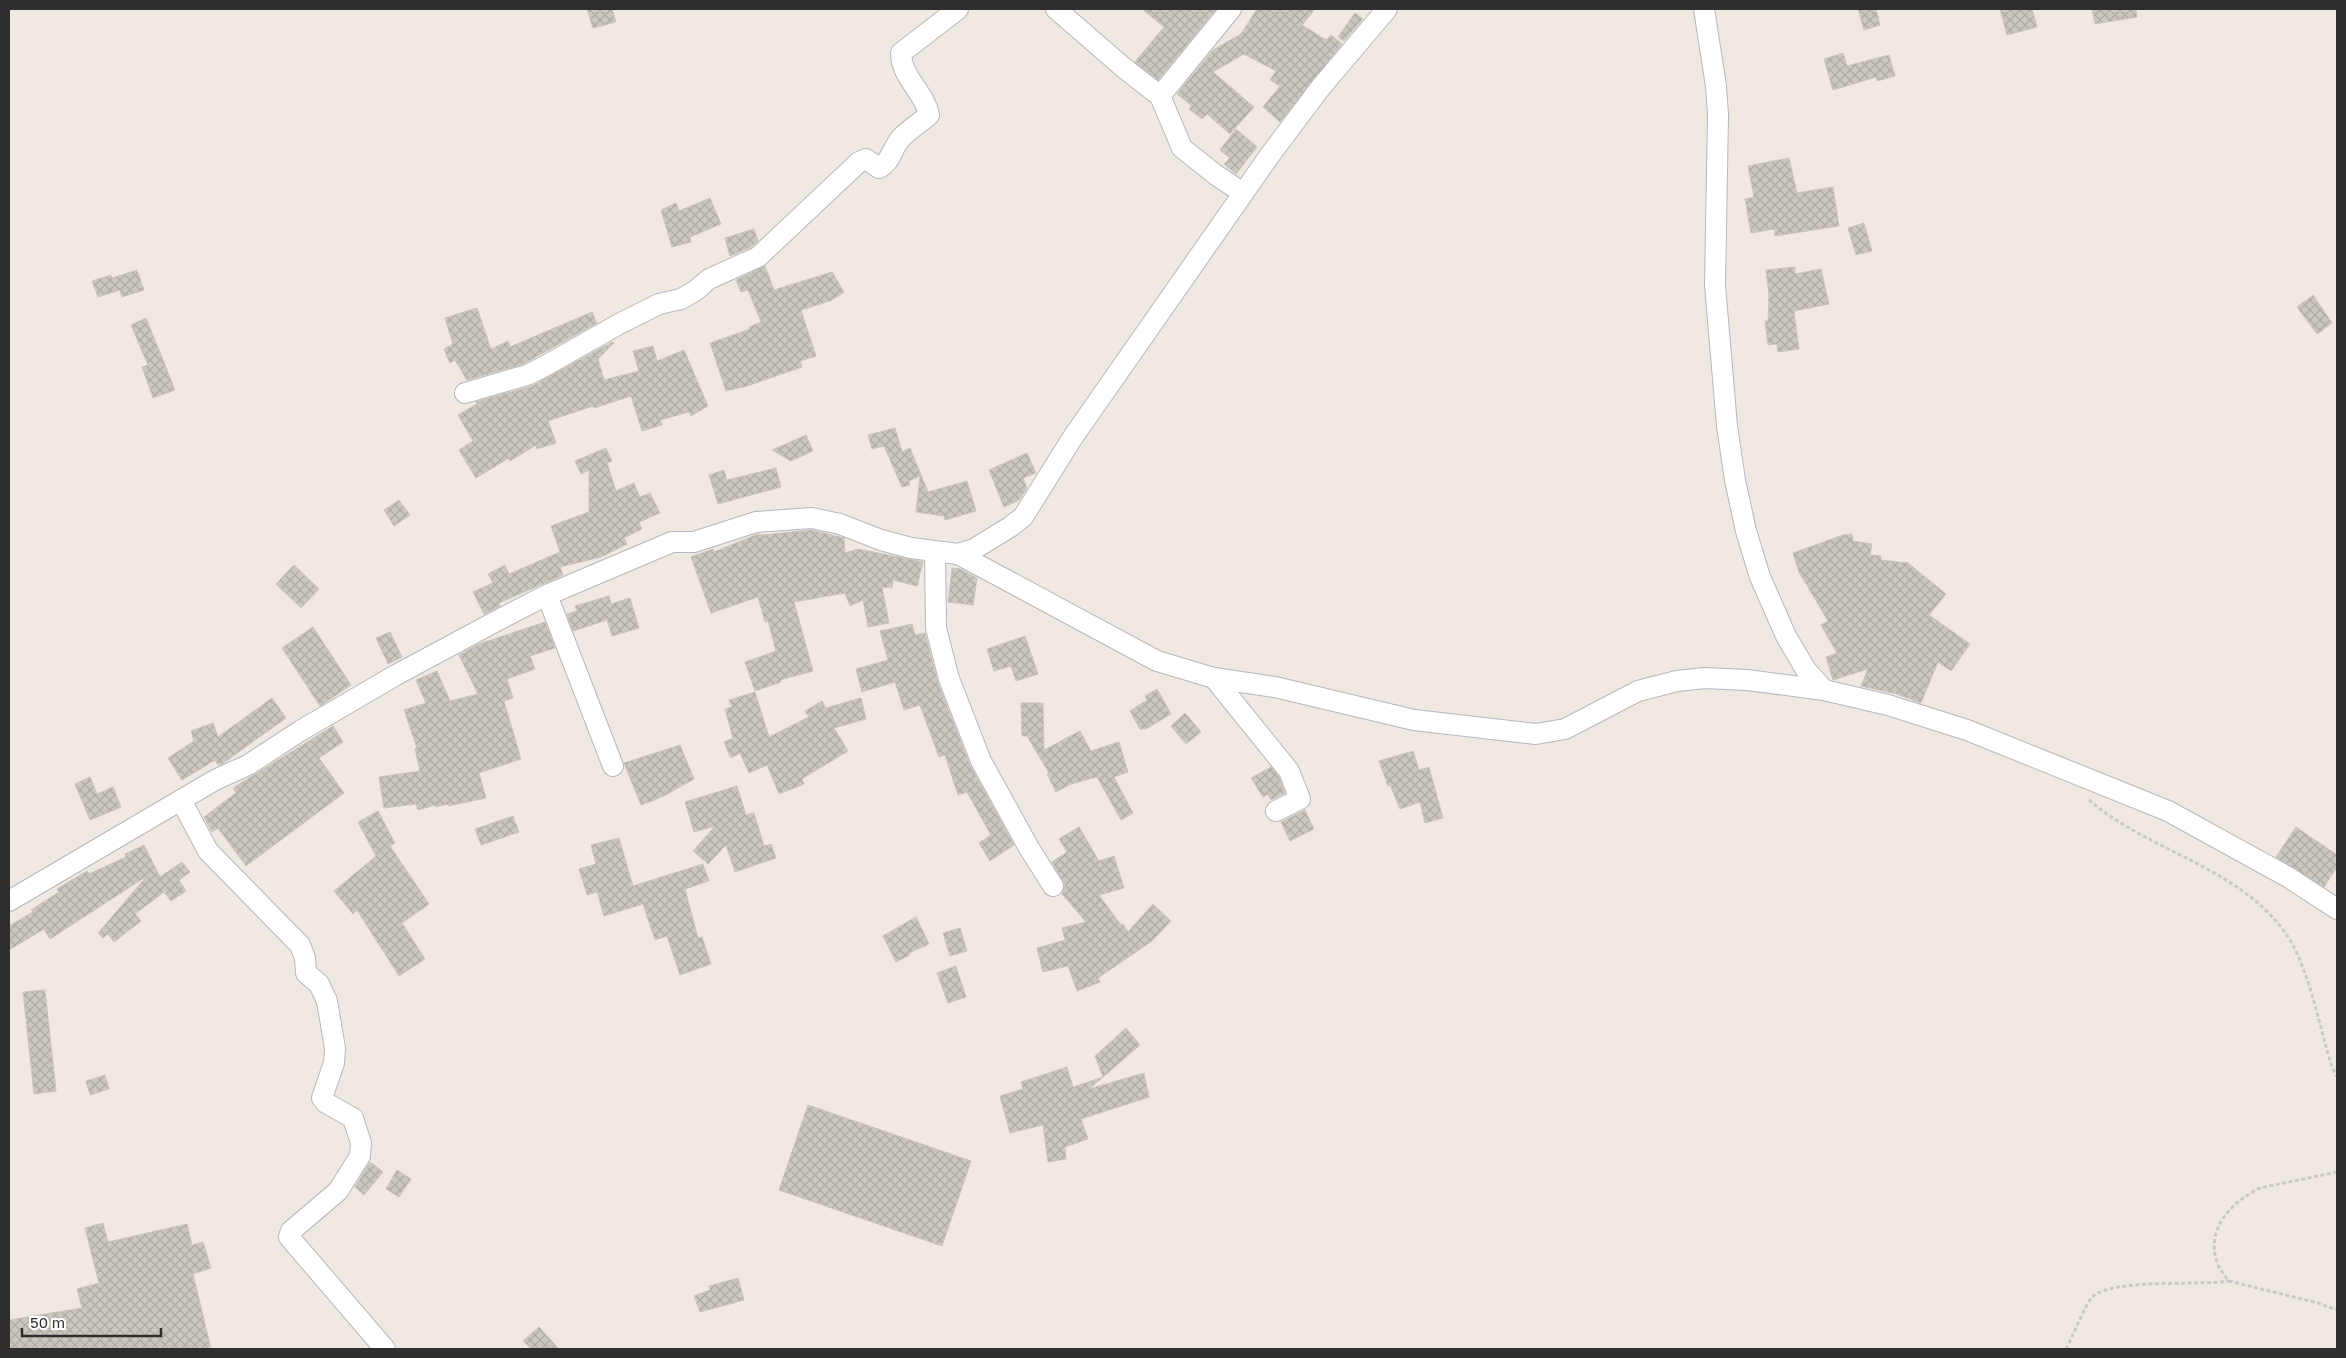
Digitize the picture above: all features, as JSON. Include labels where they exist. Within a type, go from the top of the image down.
[{"type":"street","points":[[465,393],[526,375],[619,324],[659,304],[680,299],[695,291],[709,279],[747,263],[767,249],[859,162],[866,159],[879,168],[885,165],[899,140],[929,115],[927,104],[901,65],[901,54],[958,9]]},
{"type":"street","points":[[1056,9],[1124,68],[1160,96],[1182,148],[1216,175],[1243,193]]},
{"type":"street","points":[[1160,96],[1231,9]]},
{"type":"street","points":[[9,902],[215,780],[248,765],[300,731],[396,675],[546,595],[672,542],[694,542],[745,525],[770,520],[812,518],[831,522],[881,540],[935,552],[958,554],[967,552],[989,541],[1022,517],[1073,436],[1187,276],[1243,193],[1321,87],[1387,9]]},
{"type":"street","points":[[1704,9],[1716,86],[1718,115],[1715,284],[1727,426],[1735,480],[1746,531],[1760,577],[1772,607],[1806,670],[1824,690]]},
{"type":"street","points":[[935,552],[936,628],[949,679],[981,761],[1029,848],[1053,886]]},
{"type":"street","points":[[958,554],[1157,661],[1214,678],[1275,687],[1414,720],[1536,734],[1565,729],[1638,691],[1677,681],[1705,678],[1747,680],[1824,690],[1888,705],[1967,730],[2168,811],[2288,878],[2337,910]]},
{"type":"street","points":[[546,595],[613,766]]},
{"type":"street","points":[[1214,678],[1289,771],[1300,799],[1276,811]]},
{"type":"street","points":[[181,800],[208,851],[300,945],[305,958],[306,973],[319,984],[327,1001],[336,1048],[334,1063],[322,1098],[326,1103],[353,1118],[362,1143],[360,1156],[338,1191],[291,1231],[289,1237],[385,1349]]},
{"type":"path","points":[[2082,794],[2116,820],[2205,868],[2242,891],[2266,910],[2285,932],[2298,960],[2331,1064],[2337,1077]]},
{"type":"path","points":[[2229,1281],[2218,1264],[2216,1242],[2217,1230],[2225,1214],[2249,1194],[2260,1188],[2337,1172]]},
{"type":"path","points":[[2066,1349],[2091,1298],[2103,1290],[2149,1285],[2209,1284],[2229,1281],[2318,1303],[2337,1310]]},
{"type":"building","points":[[587,9],[612,9],[616,22],[593,28]]},
{"type":"building","points":[[1142,9],[1216,9],[1158,80],[1135,62],[1164,27]]},
{"type":"building","points":[[1257,9],[1315,9],[1302,25],[1326,40],[1331,35],[1342,44],[1280,122],[1263,107],[1280,86],[1270,80],[1276,71],[1244,54],[1213,72],[1254,107],[1230,134],[1207,114],[1202,119],[1189,109],[1192,106],[1177,94],[1213,50],[1241,34]]},
{"type":"building","points":[[1858,9],[1876,9],[1880,25],[1864,30]]},
{"type":"building","points":[[2000,9],[2032,9],[2037,27],[2007,35]]},
{"type":"building","points":[[2092,9],[2136,9],[2137,17],[2095,24]]},
{"type":"building","points":[[1355,13],[1363,19],[1344,41],[1338,37]]},
{"type":"building","points":[[1843,53],[1847,66],[1889,55],[1895,76],[1877,81],[1876,77],[1833,90],[1824,59]]},
{"type":"building","points":[[1236,129],[1257,147],[1236,174],[1224,164],[1230,158],[1220,150]]},
{"type":"building","points":[[1789,158],[1797,193],[1833,187],[1839,226],[1775,236],[1774,229],[1751,233],[1745,199],[1754,197],[1748,166]]},
{"type":"building","points":[[710,198],[721,224],[690,237],[691,242],[672,247],[661,210],[676,203],[679,211]]},
{"type":"building","points":[[1864,223],[1872,251],[1856,255],[1848,228]]},
{"type":"building","points":[[754,229],[758,241],[751,247],[730,256],[725,238]]},
{"type":"building","points":[[765,266],[774,290],[832,272],[844,292],[830,301],[801,310],[816,356],[800,361],[802,367],[747,386],[726,391],[710,343],[750,329],[749,327],[761,322],[748,290],[741,292],[736,280]]},
{"type":"building","points":[[1795,267],[1795,274],[1821,269],[1829,304],[1794,311],[1799,349],[1778,352],[1777,344],[1768,345],[1765,321],[1768,321],[1769,296],[1766,270]]},
{"type":"building","points":[[137,270],[144,290],[122,297],[120,290],[98,297],[92,281],[111,275],[112,278]]},
{"type":"building","points":[[2313,295],[2332,323],[2317,334],[2297,307]]},
{"type":"building","points":[[477,308],[491,349],[508,341],[510,347],[592,312],[597,323],[523,364],[467,380],[455,360],[450,363],[444,349],[453,344],[445,318]]},
{"type":"building","points":[[146,318],[175,390],[153,398],[142,367],[148,365],[131,325]]},
{"type":"building","points":[[612,342],[614,343],[598,359],[604,380],[639,371],[633,351],[653,346],[657,361],[684,350],[708,406],[691,416],[689,412],[660,420],[662,425],[642,431],[631,396],[594,408],[593,406],[548,421],[556,443],[537,449],[536,445],[510,461],[509,458],[476,478],[459,450],[473,441],[458,415],[477,404],[476,402],[532,386]]},
{"type":"building","points":[[895,428],[902,452],[910,448],[928,492],[967,481],[976,511],[945,520],[944,516],[916,512],[920,476],[909,481],[910,485],[902,487],[884,446],[872,449],[868,435]]},
{"type":"building","points":[[806,435],[813,451],[791,461],[772,450]]},
{"type":"building","points":[[606,448],[612,461],[607,463],[616,491],[634,483],[640,497],[650,493],[660,513],[639,522],[642,529],[624,538],[627,544],[601,557],[560,567],[563,575],[499,603],[500,606],[484,614],[473,592],[493,583],[488,574],[505,565],[509,574],[560,552],[551,526],[589,512],[589,470],[581,474],[575,461]]},
{"type":"building","points":[[1027,453],[1036,473],[1023,478],[1027,488],[1019,500],[1004,507],[989,470]]},
{"type":"building","points":[[776,468],[781,487],[718,504],[709,475],[724,470],[727,480]]},
{"type":"building","points":[[399,500],[410,515],[394,526],[384,510]]},
{"type":"building","points":[[811,530],[844,538],[845,553],[858,549],[923,562],[917,586],[893,580],[892,588],[882,587],[889,623],[868,627],[863,600],[850,606],[845,593],[794,602],[813,671],[780,680],[781,682],[755,691],[745,662],[776,651],[768,621],[765,622],[758,597],[711,613],[691,557],[713,549],[714,552],[758,534]]},
{"type":"building","points":[[1852,534],[1853,541],[1872,544],[1870,555],[1881,556],[1881,560],[1908,563],[1946,594],[1929,615],[1970,644],[1951,671],[1938,662],[1921,703],[1897,694],[1861,686],[1868,669],[1833,680],[1826,657],[1837,653],[1821,625],[1828,621],[1799,572],[1793,553],[1843,535]]},
{"type":"building","points":[[294,565],[319,589],[301,608],[276,584]]},
{"type":"building","points":[[952,568],[960,569],[977,578],[973,605],[948,602]]},
{"type":"building","points":[[609,596],[611,604],[630,598],[639,628],[612,636],[607,620],[573,631],[567,614],[577,611],[575,606]]},
{"type":"building","points":[[545,622],[555,648],[530,656],[535,669],[507,679],[513,698],[504,701],[521,759],[479,773],[486,798],[448,806],[448,804],[436,807],[435,805],[418,810],[416,804],[384,808],[379,777],[420,771],[415,749],[417,748],[404,710],[426,703],[416,680],[437,671],[450,701],[478,694],[459,655],[479,644]]},
{"type":"building","points":[[912,624],[915,635],[925,633],[938,683],[970,765],[1014,845],[990,861],[979,843],[991,835],[967,792],[958,795],[945,755],[939,757],[920,705],[904,710],[895,682],[862,692],[856,669],[888,660],[880,631]]},
{"type":"building","points":[[313,627],[351,685],[320,706],[282,648]]},
{"type":"building","points":[[390,632],[402,657],[388,664],[376,638]]},
{"type":"building","points":[[1025,636],[1038,674],[1016,681],[1011,666],[994,671],[987,649]]},
{"type":"building","points":[[1157,689],[1171,714],[1146,729],[1140,729],[1130,711],[1147,700],[1145,696]]},
{"type":"building","points":[[755,692],[769,737],[809,717],[805,711],[822,701],[826,708],[861,698],[866,719],[834,728],[848,751],[802,779],[804,784],[779,794],[767,765],[749,773],[740,753],[731,758],[724,742],[733,738],[725,709],[732,707],[729,700]]},
{"type":"building","points":[[272,698],[286,718],[222,764],[218,765],[215,760],[182,780],[168,758],[194,741],[191,731],[213,723],[218,737]]},
{"type":"building","points":[[1021,703],[1043,703],[1044,750],[1080,731],[1091,751],[1119,742],[1128,772],[1114,777],[1133,813],[1121,820],[1097,777],[1071,784],[1056,792],[1047,774],[1049,773],[1027,736],[1022,736]]},
{"type":"building","points":[[1185,713],[1201,732],[1186,744],[1171,726]]},
{"type":"building","points":[[333,726],[343,742],[319,758],[344,793],[246,866],[218,828],[212,832],[204,817],[236,793],[233,788]]},
{"type":"building","points":[[680,745],[694,779],[662,797],[641,805],[624,763]]},
{"type":"building","points":[[1413,751],[1419,770],[1429,767],[1443,818],[1425,823],[1420,802],[1400,809],[1390,785],[1388,786],[1379,761]]},
{"type":"building","points":[[1271,767],[1279,777],[1285,793],[1271,800],[1268,794],[1263,797],[1251,778]]},
{"type":"building","points":[[90,777],[97,794],[113,787],[121,807],[90,820],[75,784]]},
{"type":"building","points":[[737,786],[746,815],[754,813],[764,846],[771,844],[776,858],[735,872],[726,845],[708,864],[693,851],[715,826],[694,832],[685,802]]},
{"type":"building","points":[[1305,810],[1314,829],[1290,841],[1281,822]]},
{"type":"building","points":[[378,811],[395,843],[390,846],[429,904],[402,923],[425,959],[399,976],[357,910],[353,914],[334,891],[376,856],[358,822]]},
{"type":"building","points":[[513,816],[519,832],[481,845],[475,829]]},
{"type":"building","points":[[1079,827],[1099,861],[1114,856],[1124,888],[1099,895],[1121,925],[1123,924],[1128,932],[1153,904],[1171,921],[1152,941],[1098,978],[1100,982],[1077,991],[1068,966],[1043,972],[1037,948],[1065,940],[1062,928],[1086,922],[1062,894],[1065,885],[1052,862],[1067,852],[1059,839]]},
{"type":"building","points":[[2296,827],[2337,855],[2337,867],[2324,887],[2276,857]]},
{"type":"building","points":[[619,838],[633,886],[703,864],[709,881],[685,889],[698,938],[702,937],[711,964],[680,975],[667,936],[655,940],[643,904],[604,916],[597,892],[587,895],[579,869],[596,864],[591,845]]},
{"type":"building","points":[[144,845],[160,877],[182,862],[190,872],[179,880],[186,891],[171,901],[164,892],[135,914],[141,921],[114,942],[108,934],[103,938],[98,933],[147,876],[50,939],[44,929],[9,950],[9,926],[33,912],[31,910],[59,892],[57,889],[87,871],[89,874],[126,857],[125,854]]},
{"type":"building","points":[[916,917],[929,944],[909,953],[910,955],[896,962],[883,936]]},
{"type":"building","points":[[960,928],[967,951],[950,956],[943,933]]},
{"type":"building","points":[[956,966],[966,997],[948,1003],[937,973]]},
{"type":"building","points":[[45,990],[56,1091],[34,1094],[23,992]]},
{"type":"building","points":[[1126,1028],[1140,1045],[1103,1077],[1095,1056]]},
{"type":"building","points":[[1067,1067],[1073,1087],[1103,1077],[1089,1089],[1144,1073],[1149,1097],[1081,1119],[1088,1139],[1065,1147],[1066,1159],[1048,1162],[1043,1125],[1010,1133],[1000,1096],[1023,1089],[1021,1082]]},
{"type":"building","points":[[105,1075],[109,1089],[90,1095],[86,1081]]},
{"type":"building","points":[[808,1105],[971,1161],[942,1246],[779,1190]]},
{"type":"building","points":[[370,1162],[383,1172],[364,1195],[355,1187]]},
{"type":"building","points":[[397,1170],[411,1179],[399,1197],[386,1189]]},
{"type":"building","points":[[103,1223],[108,1242],[187,1224],[192,1245],[203,1242],[211,1268],[193,1274],[211,1349],[9,1349],[9,1320],[82,1308],[77,1289],[99,1283],[85,1228]]},
{"type":"building","points":[[738,1278],[744,1300],[700,1312],[694,1296],[710,1290],[709,1286]]},
{"type":"building","points":[[539,1327],[559,1349],[531,1349],[523,1341]]}]
